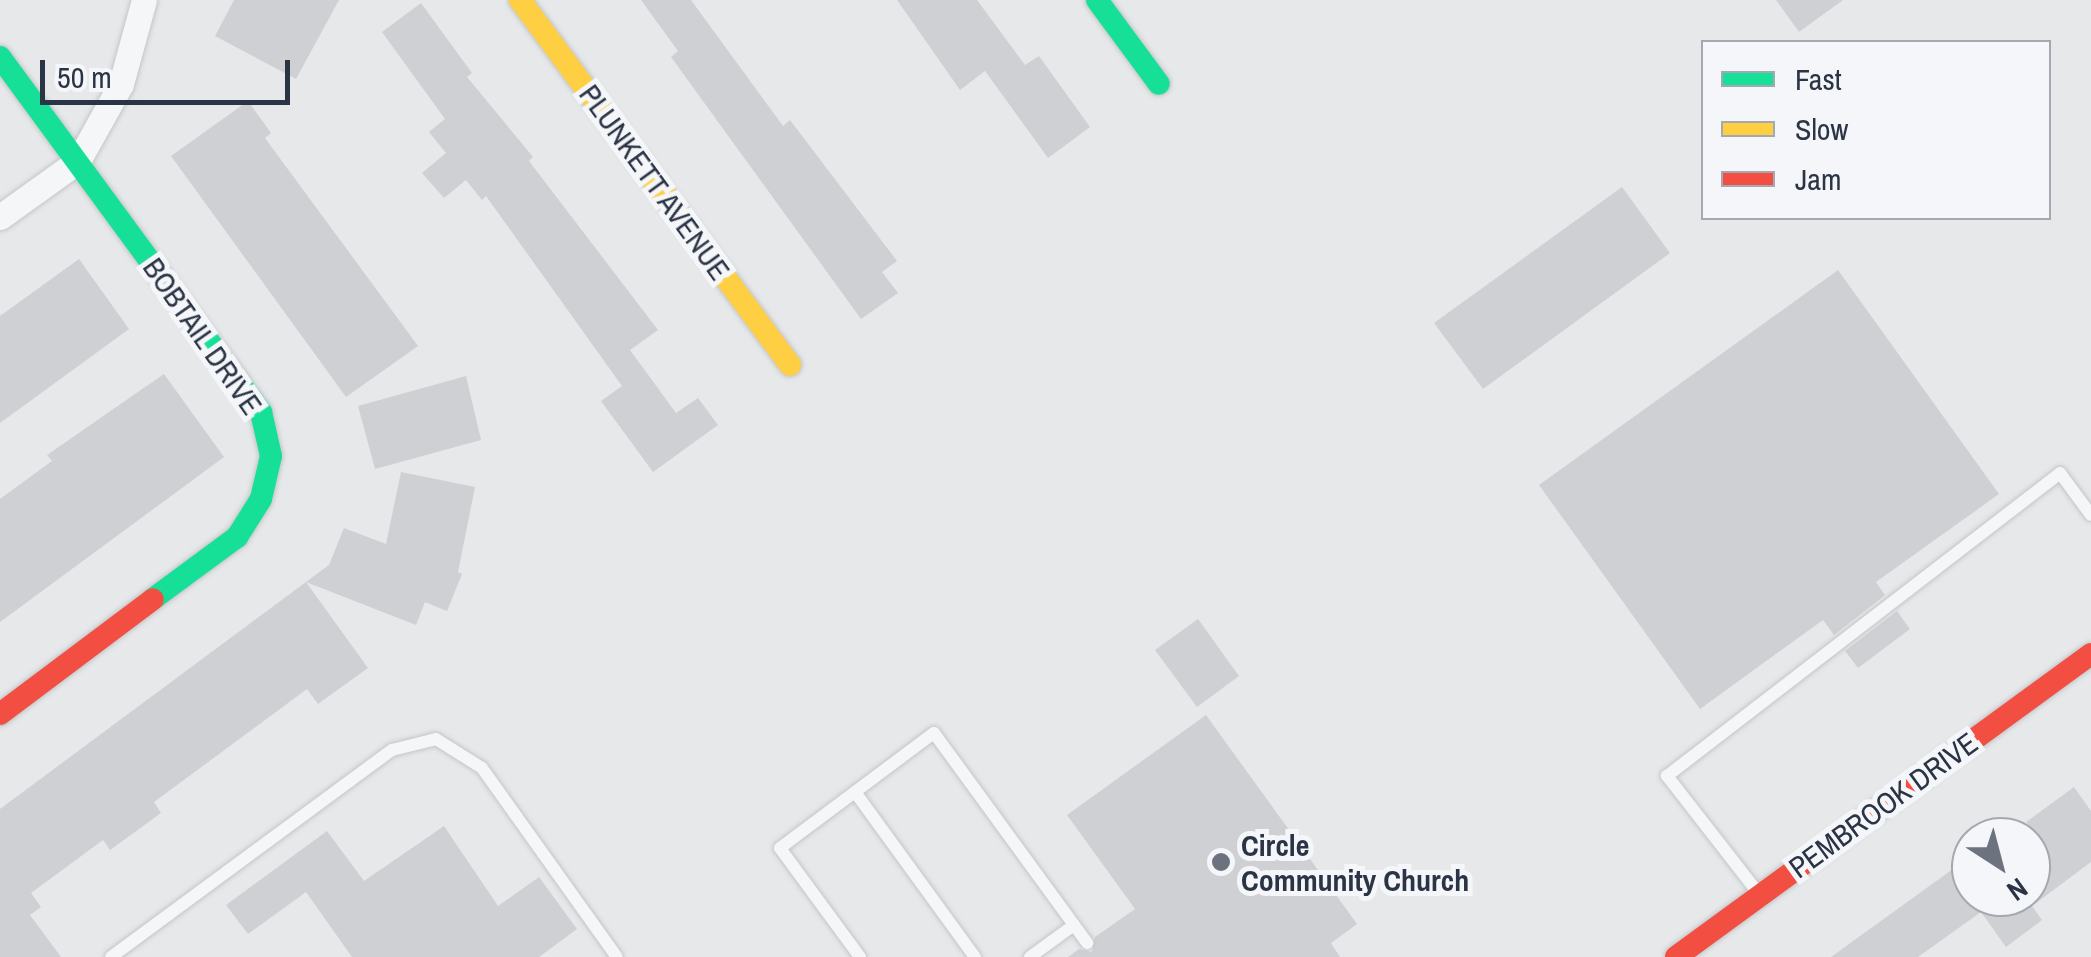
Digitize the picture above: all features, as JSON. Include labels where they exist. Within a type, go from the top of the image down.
[{"type":"street","points":[[0,217],[78,161],[121,84],[144,0]]},
{"type":"street","name":"PLUNKETT AVENUE","points":[[520,0],[790,365]]},
{"type":"street","points":[[1097,0],[1159,84]]},
{"type":"street","name":"BOBTAIL DRIVE","points":[[0,57],[260,412],[271,456],[262,499],[237,537],[0,714]]},
{"type":"street","name":"PEMBROOK DRIVE","points":[[1676,957],[2091,654]]},
{"type":"lane","points":[[1760,894],[1667,776],[2060,473],[2091,514]]},
{"type":"lane","points":[[860,957],[780,848],[934,733],[1087,943]]},
{"type":"lane","points":[[111,957],[392,750],[436,739],[482,768],[618,957]]},
{"type":"lane","points":[[855,792],[975,957]]},
{"type":"lane","points":[[1030,957],[1074,925]]},
{"type":"building","points":[[234,0],[339,0],[296,79],[215,36]]},
{"type":"building","points":[[641,0],[691,0],[783,126],[790,120],[897,261],[882,272],[898,293],[861,319],[671,57],[678,51]]},
{"type":"building","points":[[897,0],[977,0],[1025,65],[1039,56],[1090,127],[1048,158],[985,71],[960,90]]},
{"type":"building","points":[[1776,0],[1843,0],[1799,32]]},
{"type":"building","points":[[421,3],[472,73],[467,77],[533,157],[529,161],[658,330],[630,350],[676,413],[698,398],[718,425],[653,472],[601,401],[622,386],[486,196],[482,200],[466,180],[444,198],[422,173],[446,153],[429,132],[445,119],[382,32]]},
{"type":"building","points":[[248,101],[271,133],[265,138],[418,346],[346,397],[171,156]]},
{"type":"building","points":[[1622,187],[1670,253],[1483,389],[1434,323]]},
{"type":"building","points":[[79,259],[129,329],[0,423],[0,316]]},
{"type":"building","points":[[1838,270],[1999,494],[1876,582],[1885,595],[1834,635],[1823,620],[1700,709],[1539,485]]},
{"type":"building","points":[[164,374],[224,457],[0,622],[0,499],[52,461],[47,455]]},
{"type":"building","points":[[466,376],[481,440],[375,469],[358,406]]},
{"type":"building","points":[[401,472],[475,487],[458,572],[462,574],[447,611],[425,602],[416,625],[306,582],[329,565],[344,528],[386,544]]},
{"type":"building","points":[[306,582],[368,668],[318,704],[307,689],[154,802],[161,813],[110,850],[103,840],[31,893],[41,907],[30,915],[61,957],[0,957],[0,809]]},
{"type":"building","points":[[1897,611],[1910,629],[1858,668],[1845,651]]},
{"type":"building","points":[[1198,619],[1239,676],[1197,707],[1155,650]]},
{"type":"building","points":[[1206,715],[1357,924],[1331,943],[1340,957],[1068,957],[1079,949],[1092,952],[1095,937],[1135,909],[1067,815]]},
{"type":"building","points":[[2074,787],[2091,811],[2091,862],[2051,892],[2051,817],[2033,817]]},
{"type":"building","points":[[444,826],[498,906],[539,877],[577,929],[539,957],[352,957],[306,892],[248,934],[226,905],[327,831],[364,881]]},
{"type":"building","points":[[1951,870],[1951,917],[1974,917],[1918,957],[1831,957]]},
{"type":"building","points":[[1985,917],[2040,917],[2042,920],[2006,947]]},
{"type":"traffic: fast","points":[[1097,0],[1159,84]]},
{"type":"traffic: fast","points":[[0,57],[261,412],[271,456],[261,499],[237,537],[153,599]]},
{"type":"traffic: slow","points":[[520,0],[790,365]]},
{"type":"traffic: jam","points":[[0,714],[153,599]]},
{"type":"traffic: jam","points":[[1676,957],[2091,654]]},
{"type":"place","name":"Circle Community Church","points":[[1221,862]]}]
